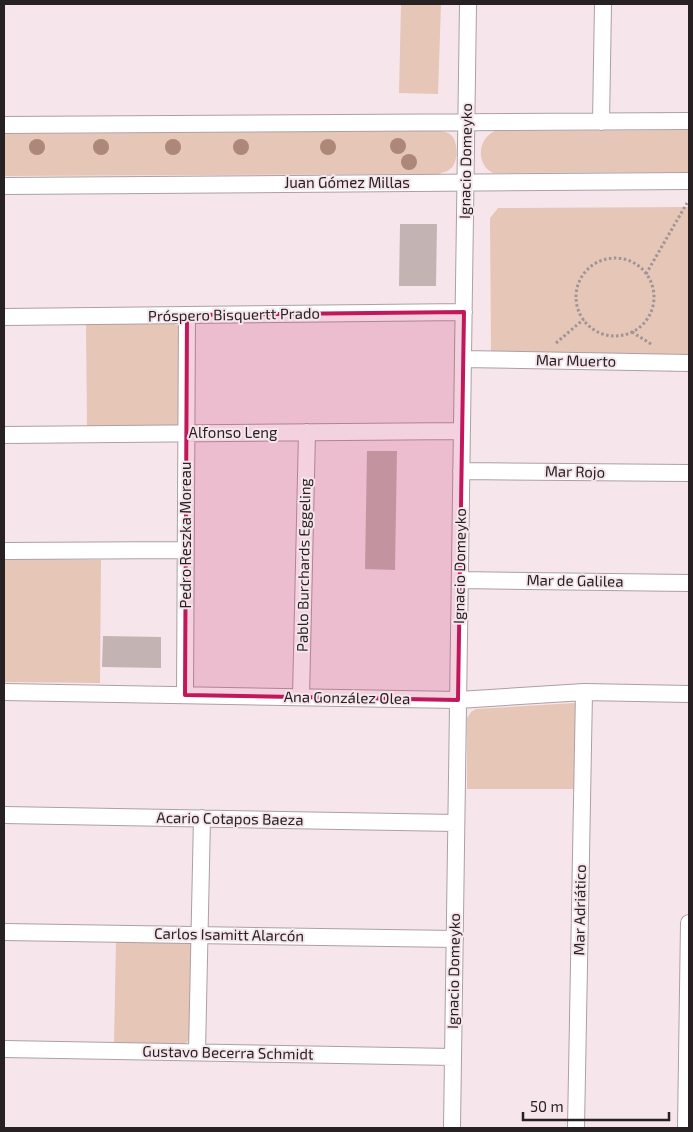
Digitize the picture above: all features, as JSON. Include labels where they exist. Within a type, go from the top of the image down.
[{"type":"street","name":"Ignacio Domeyko","points":[[452,1128],[468,4]]},
{"type":"street","points":[[601,122],[603,4]]},
{"type":"street","points":[[4,125],[689,121]]},
{"type":"street","name":"Juan Gómez Millas","points":[[4,186],[689,181]]},
{"type":"street","name":"Próspero Bisquertt Prado","points":[[4,317],[464,312]]},
{"type":"street","name":"Pedro Reszka Moreau","points":[[185,695],[187,315]]},
{"type":"street","name":"Mar Muerto","points":[[463,359],[689,363]]},
{"type":"street","name":"Alfonso Leng","points":[[4,435],[462,430]]},
{"type":"street","name":"Pablo Burchards Eggeling","points":[[300,697],[307,432]]},
{"type":"street","name":"Mar Rojo","points":[[461,470],[689,474]]},
{"type":"street","points":[[4,551],[186,550]]},
{"type":"street","name":"Mar de Galilea","points":[[460,580],[689,583]]},
{"type":"street","name":"Ana González Olea","points":[[4,692],[458,700],[584,692],[689,694]]},
{"type":"street","name":"Mar Adriático","points":[[576,1128],[584,692]]},
{"type":"street","name":"Acario Cotapos Baeza","points":[[4,815],[456,823]]},
{"type":"street","points":[[197,1052],[202,818]]},
{"type":"street","points":[[686,1128],[689,924]]},
{"type":"street","name":"Carlos Isamitt Alarcón","points":[[4,932],[455,939]]},
{"type":"street","name":"Gustavo Becerra Schmidt","points":[[4,1048],[453,1057]]},
{"type":"path","points":[[646,274],[687,203]]},
{"type":"path","points":[[619,259],[631,262],[646,274],[654,290],[654,303],[650,315],[638,329],[626,334],[609,335],[597,331],[584,319],[578,308],[578,289],[582,278],[590,268],[601,261],[619,259]]},
{"type":"path","points":[[546,360],[557,342],[584,319]]},
{"type":"highlighted area","points":[[464,312],[458,700],[185,695],[187,315]]},
{"type":"shaded area","points":[[401,4],[441,4],[438,94],[399,93]]},
{"type":"shaded area","points":[[689,130],[689,172],[493,173],[483,164],[481,158],[482,145],[485,139],[495,131]]},
{"type":"shaded area","points":[[439,131],[451,135],[455,141],[456,159],[449,170],[439,174],[4,176],[4,134]]},
{"type":"shaded area","points":[[689,207],[689,356],[491,354],[490,218],[498,208]]},
{"type":"shaded area","points":[[86,324],[174,324],[179,326],[180,426],[87,428]]},
{"type":"shaded area","points":[[4,559],[101,560],[100,683],[4,682]]},
{"type":"shaded area","points":[[574,703],[577,705],[577,789],[467,789],[467,718],[471,712],[476,709]]},
{"type":"shaded area","points":[[116,938],[190,942],[193,947],[191,1038],[183,1046],[114,1044]]},
{"type":"building","points":[[400,224],[437,224],[436,286],[399,286]]},
{"type":"building","points":[[367,451],[397,451],[395,570],[365,569]]},
{"type":"building","points":[[103,636],[161,637],[161,668],[102,667]]}]
